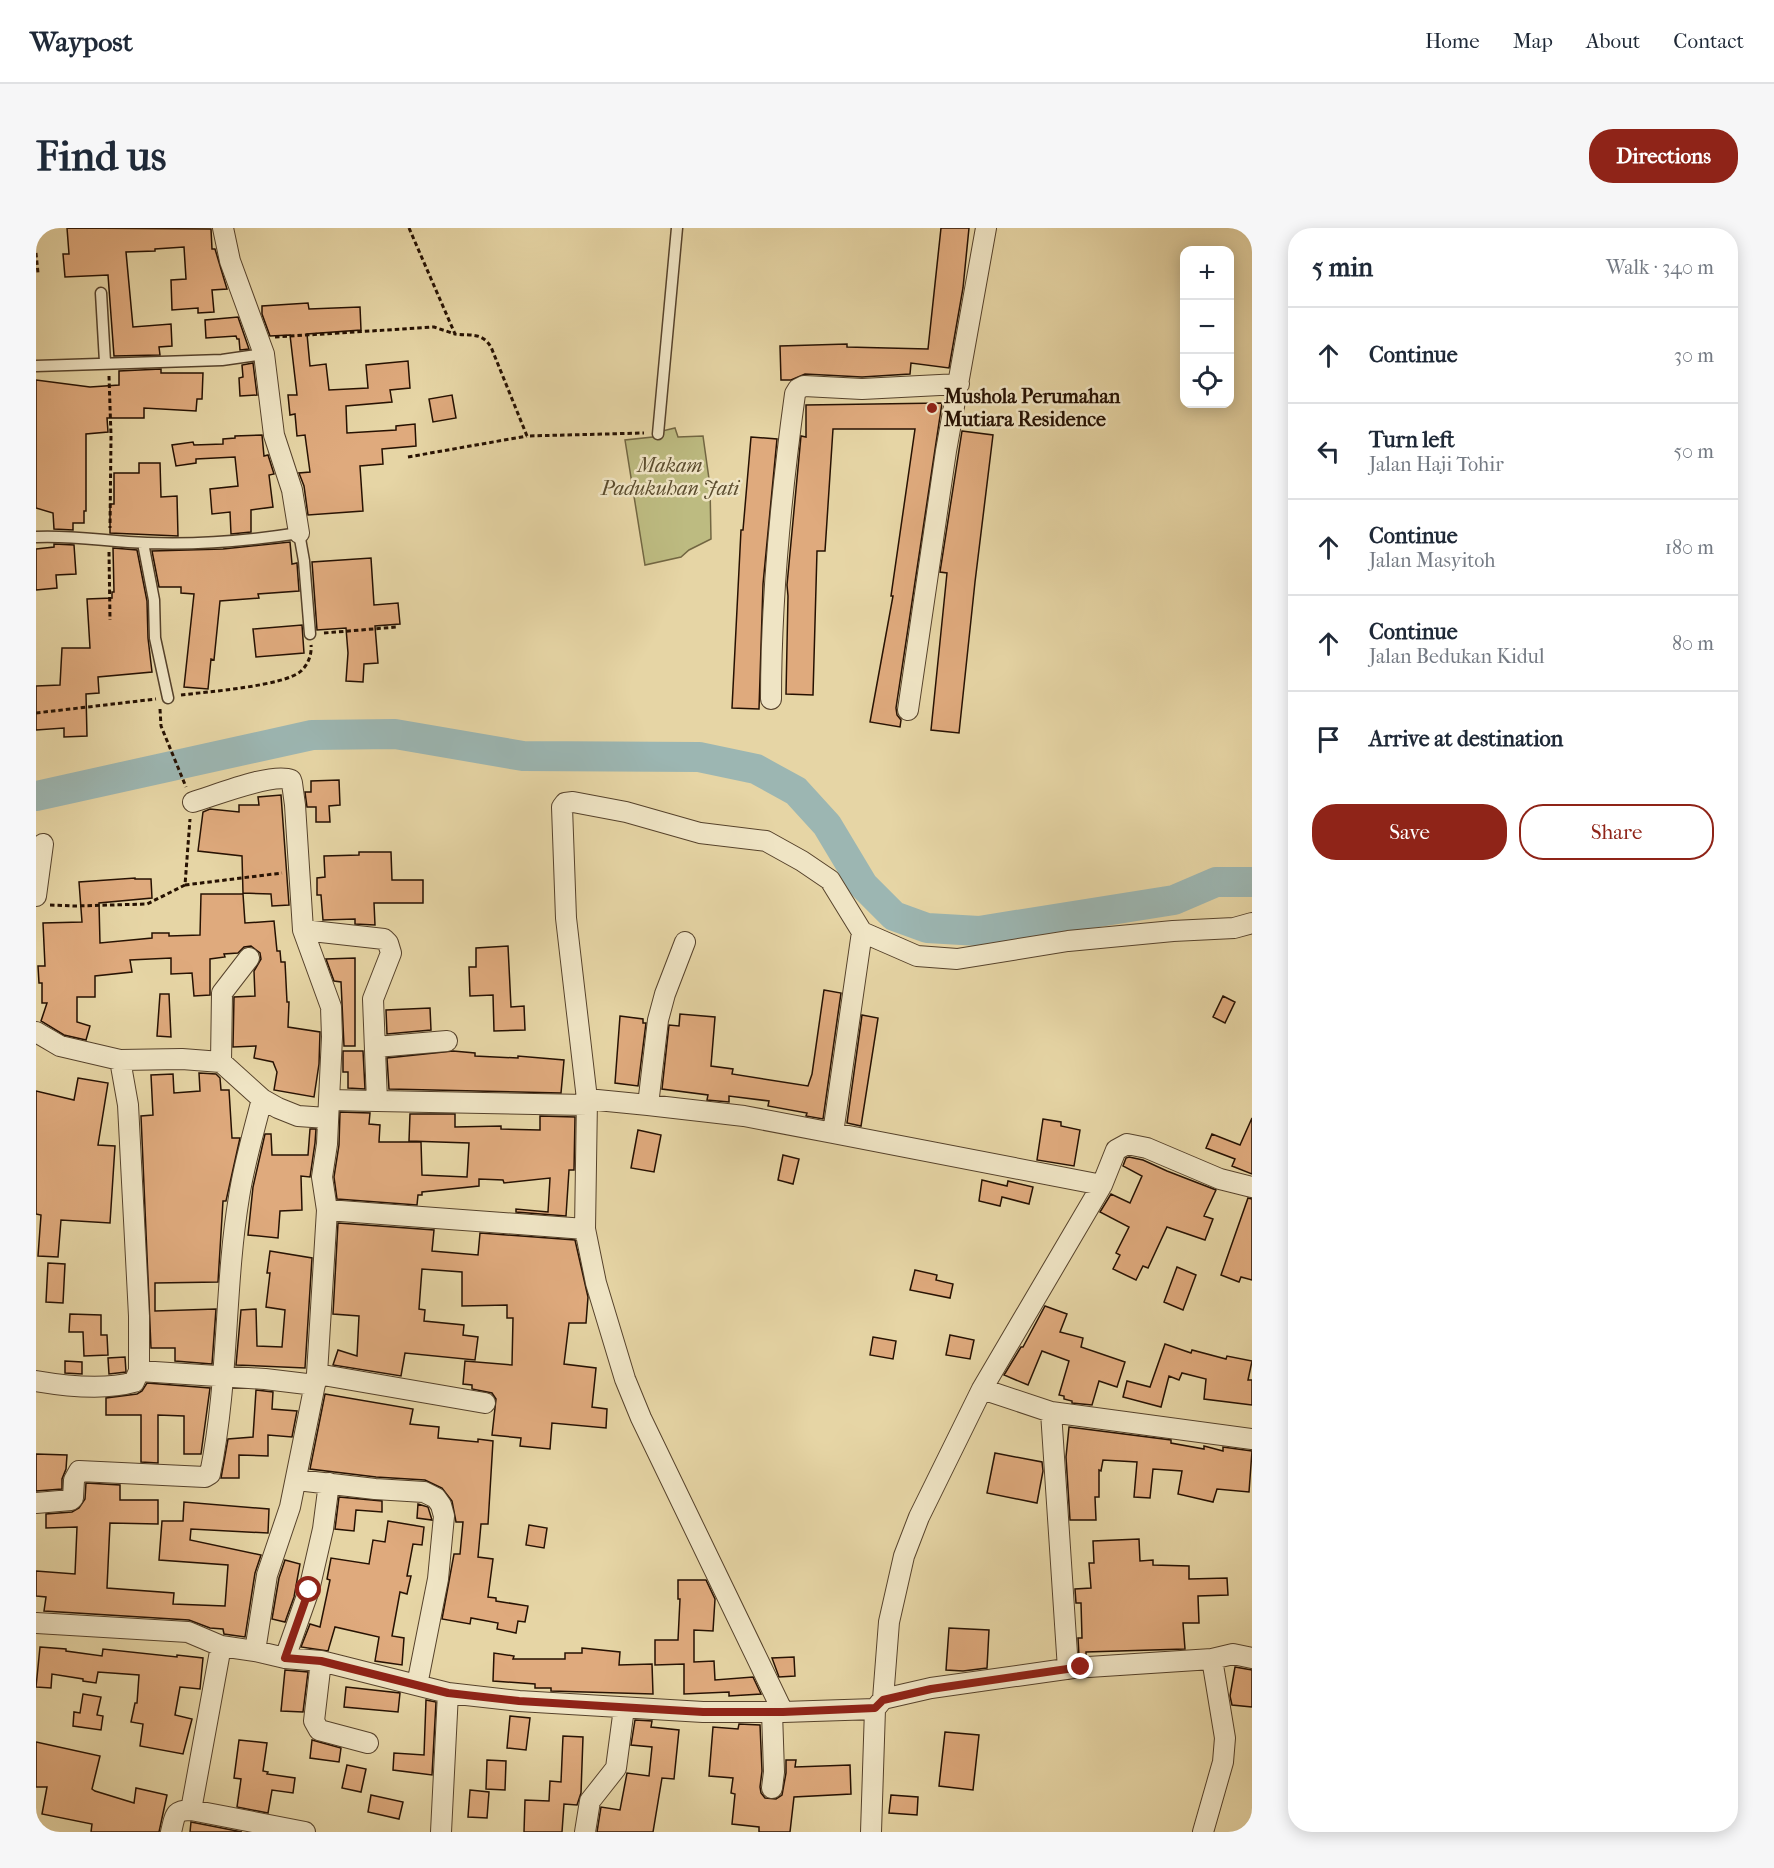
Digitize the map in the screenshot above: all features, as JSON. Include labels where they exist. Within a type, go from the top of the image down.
[{"type":"street","points":[[223,228],[230,261],[261,346],[274,435],[292,490],[298,533]]},
{"type":"street","points":[[908,710],[946,451],[986,228]]},
{"type":"street","points":[[771,699],[782,486],[795,394],[804,386],[862,389],[959,384]]},
{"type":"street","points":[[189,795],[263,780],[283,778],[291,780],[295,805],[303,930],[331,1007],[332,1037],[327,1144],[322,1177],[327,1210],[316,1380],[290,1507],[267,1575],[255,1651]]},
{"type":"street","points":[[772,1788],[777,1712],[641,1418],[625,1378],[596,1283],[585,1229],[587,1102],[566,918],[562,807],[565,803],[573,802],[626,812],[700,833],[766,841],[830,880],[862,932],[917,956],[957,959],[1068,941],[1234,928],[1252,923]]},
{"type":"street","points":[[41,901],[43,844]]},
{"type":"street","points":[[303,930],[384,939],[388,943],[391,957],[373,999],[377,1101]]},
{"type":"street","points":[[832,1133],[862,932]]},
{"type":"street","points":[[648,1105],[658,1020],[684,942]]},
{"type":"street","points":[[221,1062],[222,993],[249,958]]},
{"type":"street","points":[[36,1032],[60,1046],[120,1060],[182,1059],[221,1062],[262,1099],[298,1116],[377,1101],[587,1102],[648,1105],[744,1116],[1102,1185]]},
{"type":"street","points":[[376,1047],[447,1041]]},
{"type":"street","points":[[36,1380],[58,1385],[122,1385],[134,1382],[139,1371],[139,1316],[128,1116],[120,1060]]},
{"type":"street","points":[[36,1503],[71,1500],[74,1480],[80,1471],[205,1477],[210,1474],[224,1376],[239,1197],[262,1099]]},
{"type":"street","points":[[871,1832],[879,1704],[890,1622],[904,1556],[919,1517],[982,1389],[1102,1185],[1116,1150],[1127,1144],[1147,1148],[1220,1179],[1252,1187]]},
{"type":"street","points":[[327,1210],[585,1229]]},
{"type":"street","points":[[139,1371],[316,1380],[485,1403]]},
{"type":"street","points":[[982,1389],[1051,1412],[1252,1439]]},
{"type":"street","points":[[1051,1412],[1068,1669]]},
{"type":"street","points":[[297,1479],[375,1489],[424,1492],[436,1498],[441,1505],[444,1516],[438,1579],[417,1685]]},
{"type":"street","points":[[285,1658],[309,1590],[323,1529],[329,1484]]},
{"type":"street","points":[[36,1623],[188,1632],[221,1646],[285,1658],[321,1661],[448,1693],[519,1701],[703,1712],[777,1712],[879,1704],[931,1689],[1068,1669],[1212,1659],[1233,1654],[1252,1658]]},
{"type":"street","points":[[191,1810],[221,1646]]},
{"type":"street","points":[[1203,1832],[1218,1781],[1225,1738],[1212,1659]]},
{"type":"street","points":[[321,1661],[314,1721],[319,1730],[368,1743]]},
{"type":"street","points":[[441,1832],[448,1693]]},
{"type":"street","points":[[585,1832],[590,1801],[616,1768],[624,1708]]},
{"type":"street","points":[[171,1832],[175,1815],[181,1810],[305,1832]]},
{"type":"lane","points":[[658,434],[677,228]]},
{"type":"lane","points":[[100,292],[106,362]]},
{"type":"lane","points":[[36,366],[222,360],[261,346]]},
{"type":"lane","points":[[36,537],[75,536],[177,544],[238,542],[298,533],[304,561],[310,634]]},
{"type":"lane","points":[[143,543],[154,600],[154,638],[164,698]]},
{"type":"path","points":[[409,228],[455,334]]},
{"type":"path","points":[[36,253],[38,273]]},
{"type":"path","points":[[261,346],[434,327],[455,334],[486,339],[527,436]]},
{"type":"path","points":[[106,362],[111,436],[110,620]]},
{"type":"path","points":[[408,457],[527,436],[658,434]]},
{"type":"path","points":[[36,713],[268,684],[299,673],[310,657],[310,634],[396,627]]},
{"type":"path","points":[[164,698],[161,726],[189,795],[185,885]]},
{"type":"path","points":[[41,901],[75,906],[147,904],[185,885],[300,871]]},
{"type":"green space","name":"Makam Padukuhan Jati","points":[[675,428],[678,437],[703,436],[710,486],[711,539],[689,550],[681,557],[645,565],[625,440],[662,436],[662,431]]},
{"type":"building","points":[[67,228],[211,229],[212,249],[215,249],[227,289],[212,290],[214,312],[198,313],[198,308],[172,310],[171,280],[186,279],[184,247],[126,252],[133,327],[171,324],[172,346],[159,347],[160,355],[114,356],[108,275],[65,277],[63,254],[69,254]]},
{"type":"building","points":[[941,228],[969,228],[963,288],[949,368],[911,363],[910,374],[862,377],[805,374],[791,380],[781,380],[780,346],[847,344],[847,347],[928,349]]},
{"type":"building","points":[[308,303],[309,309],[360,307],[361,330],[307,334],[310,366],[326,364],[329,390],[368,388],[366,365],[408,361],[410,388],[390,390],[392,402],[346,406],[347,433],[396,430],[396,426],[415,424],[416,446],[382,449],[383,464],[360,466],[363,511],[308,515],[304,486],[299,473],[310,472],[305,435],[297,436],[295,414],[290,415],[288,395],[297,395],[290,335],[270,336],[262,314],[262,306]]},
{"type":"building","points":[[238,317],[249,349],[240,350],[239,339],[236,336],[206,338],[205,320]]},
{"type":"building","points":[[253,363],[257,395],[240,396],[239,378],[243,377],[242,365]]},
{"type":"building","points":[[161,369],[161,373],[203,373],[202,399],[197,399],[196,411],[144,408],[144,418],[107,418],[108,432],[86,434],[84,523],[73,523],[73,530],[54,529],[53,513],[36,508],[36,380],[90,387],[119,385],[119,371]]},
{"type":"building","points":[[452,395],[456,418],[433,422],[429,399]]},
{"type":"building","points":[[942,403],[896,708],[901,720],[900,727],[870,722],[893,596],[891,596],[915,429],[833,429],[825,551],[817,551],[813,695],[786,694],[787,585],[801,436],[806,437],[806,405]]},
{"type":"building","points":[[962,431],[993,435],[959,733],[931,730],[947,573],[940,572]]},
{"type":"building","points":[[262,435],[264,456],[268,455],[274,474],[269,475],[273,507],[251,510],[251,532],[231,534],[230,512],[212,514],[210,489],[238,486],[235,457],[196,459],[196,463],[176,466],[172,445],[193,442],[194,445],[223,444],[223,439],[235,438],[235,436]]},
{"type":"building","points":[[751,437],[777,439],[763,584],[759,709],[732,708],[741,530],[743,530]]},
{"type":"building","points":[[139,463],[160,463],[161,497],[177,496],[178,536],[110,533],[110,504],[114,504],[114,473],[139,473]]},
{"type":"building","points":[[290,542],[292,564],[297,563],[299,591],[258,594],[259,598],[220,601],[214,660],[211,659],[208,689],[184,687],[194,594],[181,593],[181,587],[159,587],[152,551],[223,549]]},
{"type":"building","points":[[54,544],[74,545],[76,574],[56,575],[57,588],[36,590],[36,549],[54,547]]},
{"type":"building","points":[[113,548],[137,550],[147,601],[152,672],[98,677],[99,693],[86,694],[87,736],[64,737],[64,728],[36,730],[36,686],[60,685],[62,648],[90,648],[87,599],[112,598],[112,592],[114,592]]},
{"type":"building","points":[[371,558],[374,605],[398,603],[400,624],[375,626],[378,663],[364,664],[363,682],[346,681],[348,653],[346,628],[317,630],[312,562]]},
{"type":"building","points":[[302,625],[304,653],[256,657],[253,629]]},
{"type":"building","points":[[339,780],[340,805],[329,806],[330,822],[316,822],[316,807],[307,807],[305,792],[311,792],[311,781]]},
{"type":"building","points":[[281,795],[289,905],[272,906],[271,894],[243,893],[242,856],[198,851],[203,812],[210,809],[239,812],[239,805],[259,805],[258,797]]},
{"type":"building","points":[[359,852],[391,852],[392,880],[423,880],[423,903],[374,903],[375,925],[355,924],[355,919],[323,920],[321,895],[317,895],[317,878],[325,877],[324,856],[359,855]]},
{"type":"building","points":[[151,879],[152,898],[99,903],[100,943],[152,938],[152,933],[169,933],[169,936],[200,935],[201,894],[243,894],[245,923],[274,921],[277,951],[280,951],[281,962],[285,962],[287,1002],[289,1002],[288,1027],[320,1032],[319,1064],[314,1097],[274,1090],[277,1072],[273,1062],[254,1058],[256,1046],[233,1047],[234,997],[255,996],[254,971],[261,959],[260,953],[251,946],[244,947],[238,953],[224,954],[225,957],[210,959],[210,995],[194,996],[192,973],[171,974],[171,958],[130,960],[132,972],[95,976],[95,997],[77,997],[77,1022],[90,1026],[86,1040],[64,1035],[41,1021],[47,1003],[42,1003],[42,983],[39,983],[38,966],[45,966],[43,923],[82,922],[79,882]]},
{"type":"building","points":[[508,946],[511,1007],[524,1006],[525,1030],[494,1031],[493,995],[470,996],[469,967],[476,967],[476,948]]},
{"type":"building","points":[[355,958],[355,1046],[344,1046],[341,982],[334,981],[326,959]]},
{"type":"building","points":[[824,990],[841,993],[823,1119],[806,1116],[807,1113],[768,1106],[769,1101],[729,1096],[729,1102],[707,1100],[708,1095],[662,1089],[669,1025],[679,1026],[680,1014],[715,1017],[711,1066],[733,1069],[732,1074],[808,1086],[812,1074]]},
{"type":"building","points":[[160,994],[169,994],[171,1037],[157,1036]]},
{"type":"building","points":[[1223,996],[1235,1002],[1225,1023],[1213,1017]]},
{"type":"building","points":[[430,1008],[431,1030],[387,1034],[386,1010]]},
{"type":"building","points":[[862,1015],[878,1018],[861,1126],[847,1123]]},
{"type":"building","points":[[620,1016],[643,1019],[643,1023],[646,1023],[638,1086],[615,1083]]},
{"type":"building","points":[[343,1051],[363,1051],[365,1089],[348,1088],[348,1072],[343,1072]]},
{"type":"building","points":[[453,1051],[475,1053],[475,1056],[518,1058],[518,1056],[564,1060],[561,1093],[389,1089],[387,1058]]},
{"type":"building","points":[[199,1073],[216,1074],[220,1078],[221,1090],[229,1090],[232,1138],[240,1138],[226,1201],[223,1201],[218,1282],[155,1283],[155,1311],[216,1309],[212,1364],[175,1361],[175,1348],[151,1348],[141,1116],[153,1115],[151,1075],[173,1074],[174,1093],[200,1091]]},
{"type":"building","points":[[78,1078],[108,1083],[98,1145],[115,1146],[110,1223],[61,1220],[58,1257],[38,1256],[41,1215],[36,1214],[36,1091],[74,1100]]},
{"type":"building","points":[[340,1112],[370,1113],[369,1124],[380,1125],[379,1142],[421,1142],[422,1175],[467,1177],[469,1143],[409,1141],[410,1114],[455,1114],[455,1127],[501,1126],[501,1129],[540,1130],[540,1116],[575,1117],[574,1170],[569,1170],[566,1216],[516,1212],[516,1209],[548,1212],[550,1178],[504,1183],[503,1180],[479,1179],[479,1186],[422,1192],[422,1195],[418,1195],[417,1205],[337,1199],[334,1177],[339,1145]]},
{"type":"building","points":[[1252,1118],[1252,1174],[1232,1166],[1235,1159],[1206,1148],[1212,1134],[1240,1145]]},
{"type":"building","points":[[1043,1119],[1061,1122],[1061,1126],[1080,1130],[1074,1166],[1037,1160]]},
{"type":"building","points":[[310,1129],[316,1129],[315,1143],[310,1177],[301,1176],[302,1210],[280,1211],[278,1238],[248,1235],[253,1187],[265,1134],[271,1134],[272,1155],[308,1155]]},
{"type":"building","points":[[638,1130],[661,1135],[654,1172],[631,1168]]},
{"type":"building","points":[[783,1155],[799,1159],[793,1184],[778,1180]]},
{"type":"building","points":[[1126,1158],[1143,1160],[1216,1190],[1204,1216],[1213,1219],[1205,1240],[1167,1227],[1148,1268],[1143,1266],[1136,1280],[1113,1269],[1120,1255],[1116,1253],[1129,1227],[1100,1212],[1111,1194],[1130,1203],[1142,1176],[1123,1166]]},
{"type":"building","points":[[982,1180],[1007,1186],[1008,1181],[1033,1187],[1029,1204],[1002,1197],[1000,1206],[979,1201]]},
{"type":"building","points":[[1248,1198],[1252,1199],[1252,1280],[1241,1277],[1239,1282],[1221,1275]]},
{"type":"building","points":[[338,1223],[434,1230],[432,1251],[478,1255],[480,1233],[575,1240],[588,1297],[586,1323],[569,1323],[564,1364],[596,1368],[592,1407],[607,1409],[606,1428],[552,1423],[550,1449],[520,1446],[521,1438],[492,1435],[496,1399],[492,1393],[472,1389],[472,1385],[463,1384],[465,1361],[512,1365],[513,1318],[507,1318],[507,1305],[462,1306],[462,1272],[422,1269],[419,1309],[425,1310],[424,1321],[464,1325],[463,1335],[478,1337],[475,1360],[405,1353],[401,1376],[333,1365],[338,1350],[357,1356],[359,1316],[333,1314]]},
{"type":"building","points":[[270,1251],[312,1258],[305,1368],[236,1365],[241,1310],[256,1309],[257,1346],[282,1347],[285,1310],[266,1307]]},
{"type":"building","points":[[48,1263],[65,1264],[63,1303],[46,1302]]},
{"type":"building","points":[[1177,1267],[1196,1275],[1183,1310],[1164,1302]]},
{"type":"building","points":[[915,1270],[937,1275],[936,1280],[953,1284],[950,1298],[910,1290]]},
{"type":"building","points":[[1045,1306],[1067,1314],[1060,1332],[1083,1338],[1081,1347],[1125,1362],[1117,1387],[1099,1381],[1092,1405],[1072,1403],[1059,1395],[1069,1361],[1042,1351],[1028,1385],[1004,1375],[1023,1347]]},
{"type":"building","points":[[70,1314],[101,1315],[101,1335],[107,1335],[108,1355],[84,1356],[83,1332],[69,1332]]},
{"type":"building","points":[[950,1335],[974,1340],[970,1359],[946,1355]]},
{"type":"building","points":[[873,1337],[896,1341],[893,1359],[870,1355]]},
{"type":"building","points":[[1165,1344],[1191,1353],[1192,1350],[1226,1359],[1227,1356],[1252,1361],[1248,1380],[1252,1380],[1252,1405],[1204,1399],[1206,1379],[1182,1373],[1179,1380],[1169,1376],[1161,1407],[1123,1397],[1127,1381],[1150,1387]]},
{"type":"building","points":[[125,1357],[126,1372],[109,1374],[108,1358]]},
{"type":"building","points":[[65,1361],[82,1362],[82,1374],[65,1373]]},
{"type":"building","points":[[147,1383],[210,1388],[201,1454],[184,1454],[184,1416],[158,1415],[158,1463],[141,1462],[141,1415],[106,1415],[106,1398],[137,1394]]},
{"type":"building","points":[[256,1390],[273,1392],[272,1409],[297,1411],[292,1437],[268,1435],[268,1456],[239,1455],[239,1478],[221,1478],[228,1439],[253,1437]]},
{"type":"building","points":[[325,1394],[413,1409],[410,1424],[439,1427],[438,1438],[478,1442],[478,1439],[493,1441],[488,1524],[481,1524],[478,1557],[493,1559],[488,1597],[496,1598],[496,1601],[528,1606],[525,1622],[518,1621],[516,1633],[497,1629],[498,1623],[471,1618],[470,1624],[442,1619],[454,1554],[460,1554],[463,1522],[456,1522],[452,1501],[442,1488],[425,1480],[310,1469]]},
{"type":"building","points":[[1069,1427],[1171,1440],[1171,1443],[1204,1449],[1204,1446],[1223,1451],[1223,1447],[1252,1451],[1249,1492],[1217,1489],[1213,1502],[1178,1494],[1182,1471],[1153,1469],[1150,1498],[1134,1497],[1137,1462],[1103,1460],[1101,1471],[1099,1470],[1099,1497],[1095,1497],[1096,1520],[1070,1520],[1066,1457]]},
{"type":"building","points":[[995,1453],[1042,1462],[1043,1471],[1037,1503],[987,1493]]},
{"type":"building","points":[[36,1454],[67,1455],[62,1489],[36,1491]]},
{"type":"building","points":[[86,1483],[120,1485],[120,1500],[158,1500],[158,1524],[110,1523],[107,1588],[174,1593],[173,1604],[225,1606],[228,1565],[159,1560],[162,1521],[183,1521],[184,1502],[269,1509],[268,1533],[191,1529],[190,1540],[261,1555],[255,1573],[245,1637],[224,1634],[223,1629],[210,1628],[189,1620],[44,1611],[46,1597],[36,1596],[36,1571],[75,1574],[77,1527],[46,1528],[46,1514],[72,1512],[79,1508],[85,1499]]},
{"type":"building","points":[[339,1497],[382,1501],[382,1512],[356,1510],[354,1531],[335,1529]]},
{"type":"building","points":[[418,1504],[428,1507],[432,1520],[417,1518]]},
{"type":"building","points":[[388,1521],[424,1527],[422,1545],[413,1544],[407,1576],[411,1576],[407,1594],[400,1592],[392,1636],[404,1638],[402,1665],[375,1661],[379,1637],[335,1627],[328,1651],[301,1647],[310,1624],[320,1627],[330,1580],[327,1579],[331,1558],[369,1564],[373,1540],[385,1542]]},
{"type":"building","points":[[529,1525],[547,1528],[544,1548],[526,1545]]},
{"type":"building","points":[[1139,1539],[1140,1561],[1153,1560],[1153,1565],[1189,1566],[1189,1579],[1227,1578],[1228,1595],[1198,1596],[1199,1623],[1183,1623],[1185,1649],[1086,1652],[1086,1655],[1079,1656],[1078,1638],[1082,1638],[1081,1603],[1076,1603],[1075,1589],[1091,1588],[1089,1563],[1094,1563],[1093,1541]]},
{"type":"building","points":[[285,1560],[300,1564],[294,1597],[285,1622],[272,1619],[279,1578]]},
{"type":"building","points":[[678,1580],[706,1580],[715,1599],[713,1631],[694,1630],[694,1662],[714,1661],[715,1680],[753,1677],[761,1694],[729,1696],[729,1692],[684,1694],[684,1664],[655,1665],[655,1640],[678,1640],[680,1599],[678,1599]]},
{"type":"building","points":[[949,1628],[989,1630],[987,1668],[963,1671],[946,1670]]},
{"type":"building","points":[[40,1647],[102,1656],[103,1649],[203,1658],[200,1689],[180,1687],[175,1715],[192,1719],[183,1754],[140,1746],[143,1724],[131,1722],[135,1703],[137,1703],[139,1675],[98,1672],[96,1683],[52,1674],[51,1688],[36,1687]]},
{"type":"building","points":[[582,1648],[620,1652],[619,1665],[652,1664],[653,1694],[551,1691],[551,1688],[535,1688],[535,1684],[493,1681],[494,1653],[514,1656],[513,1659],[565,1659],[565,1653],[582,1653]]},
{"type":"building","points":[[794,1657],[795,1676],[779,1677],[772,1658]]},
{"type":"building","points":[[1235,1667],[1252,1670],[1252,1707],[1232,1705],[1230,1696]]},
{"type":"building","points":[[285,1670],[308,1672],[303,1712],[281,1711]]},
{"type":"building","points":[[346,1687],[400,1693],[398,1712],[344,1707]]},
{"type":"building","points":[[83,1694],[101,1697],[97,1715],[103,1716],[101,1730],[73,1726],[74,1712],[80,1713]]},
{"type":"building","points":[[426,1700],[436,1702],[432,1775],[393,1770],[394,1753],[424,1755]]},
{"type":"building","points":[[510,1716],[530,1718],[526,1750],[507,1748]]},
{"type":"building","points":[[635,1720],[652,1721],[651,1727],[679,1730],[674,1779],[662,1778],[653,1832],[597,1832],[601,1807],[620,1810],[627,1773],[649,1776],[652,1747],[631,1745]]},
{"type":"building","points":[[739,1724],[760,1725],[762,1771],[760,1787],[765,1798],[776,1799],[782,1795],[786,1760],[796,1760],[795,1767],[850,1765],[851,1794],[794,1797],[790,1832],[759,1832],[759,1827],[732,1824],[735,1794],[731,1793],[733,1778],[709,1776],[713,1727],[738,1729]]},
{"type":"building","points":[[945,1732],[979,1735],[973,1790],[939,1786]]},
{"type":"building","points":[[563,1736],[583,1737],[581,1793],[577,1805],[564,1804],[562,1832],[524,1832],[525,1800],[549,1801],[550,1781],[561,1782]]},
{"type":"building","points":[[239,1740],[267,1743],[263,1771],[268,1772],[267,1774],[295,1778],[293,1793],[272,1790],[268,1813],[237,1807],[241,1779],[234,1778]]},
{"type":"building","points":[[312,1740],[341,1748],[339,1762],[310,1758]]},
{"type":"building","points":[[36,1742],[100,1756],[92,1789],[95,1791],[134,1803],[136,1788],[167,1795],[159,1832],[91,1832],[92,1824],[42,1814],[47,1787],[36,1787]]},
{"type":"building","points":[[487,1760],[506,1761],[505,1790],[486,1789]]},
{"type":"building","points":[[347,1765],[366,1769],[361,1792],[342,1788]]},
{"type":"building","points":[[470,1790],[489,1792],[487,1818],[468,1817]]},
{"type":"building","points":[[371,1795],[403,1802],[399,1819],[368,1812]]},
{"type":"building","points":[[891,1795],[918,1797],[917,1815],[889,1813]]},
{"type":"building","points":[[191,1822],[242,1832],[190,1832]]},
{"type":"waterway","points":[[36,796],[312,735],[395,734],[523,756],[699,757],[756,769],[796,791],[827,825],[863,885],[894,916],[927,928],[979,931],[1174,900],[1216,882],[1252,882]]},
{"type":"place","name":"Mushola Perumahan Mutiara Residence","points":[[932,408]]},
{"type":"route","points":[[309,1590],[285,1658],[321,1661],[448,1693],[519,1701],[703,1712],[783,1712],[875,1708],[883,1700],[931,1689],[1081,1667]]}]
